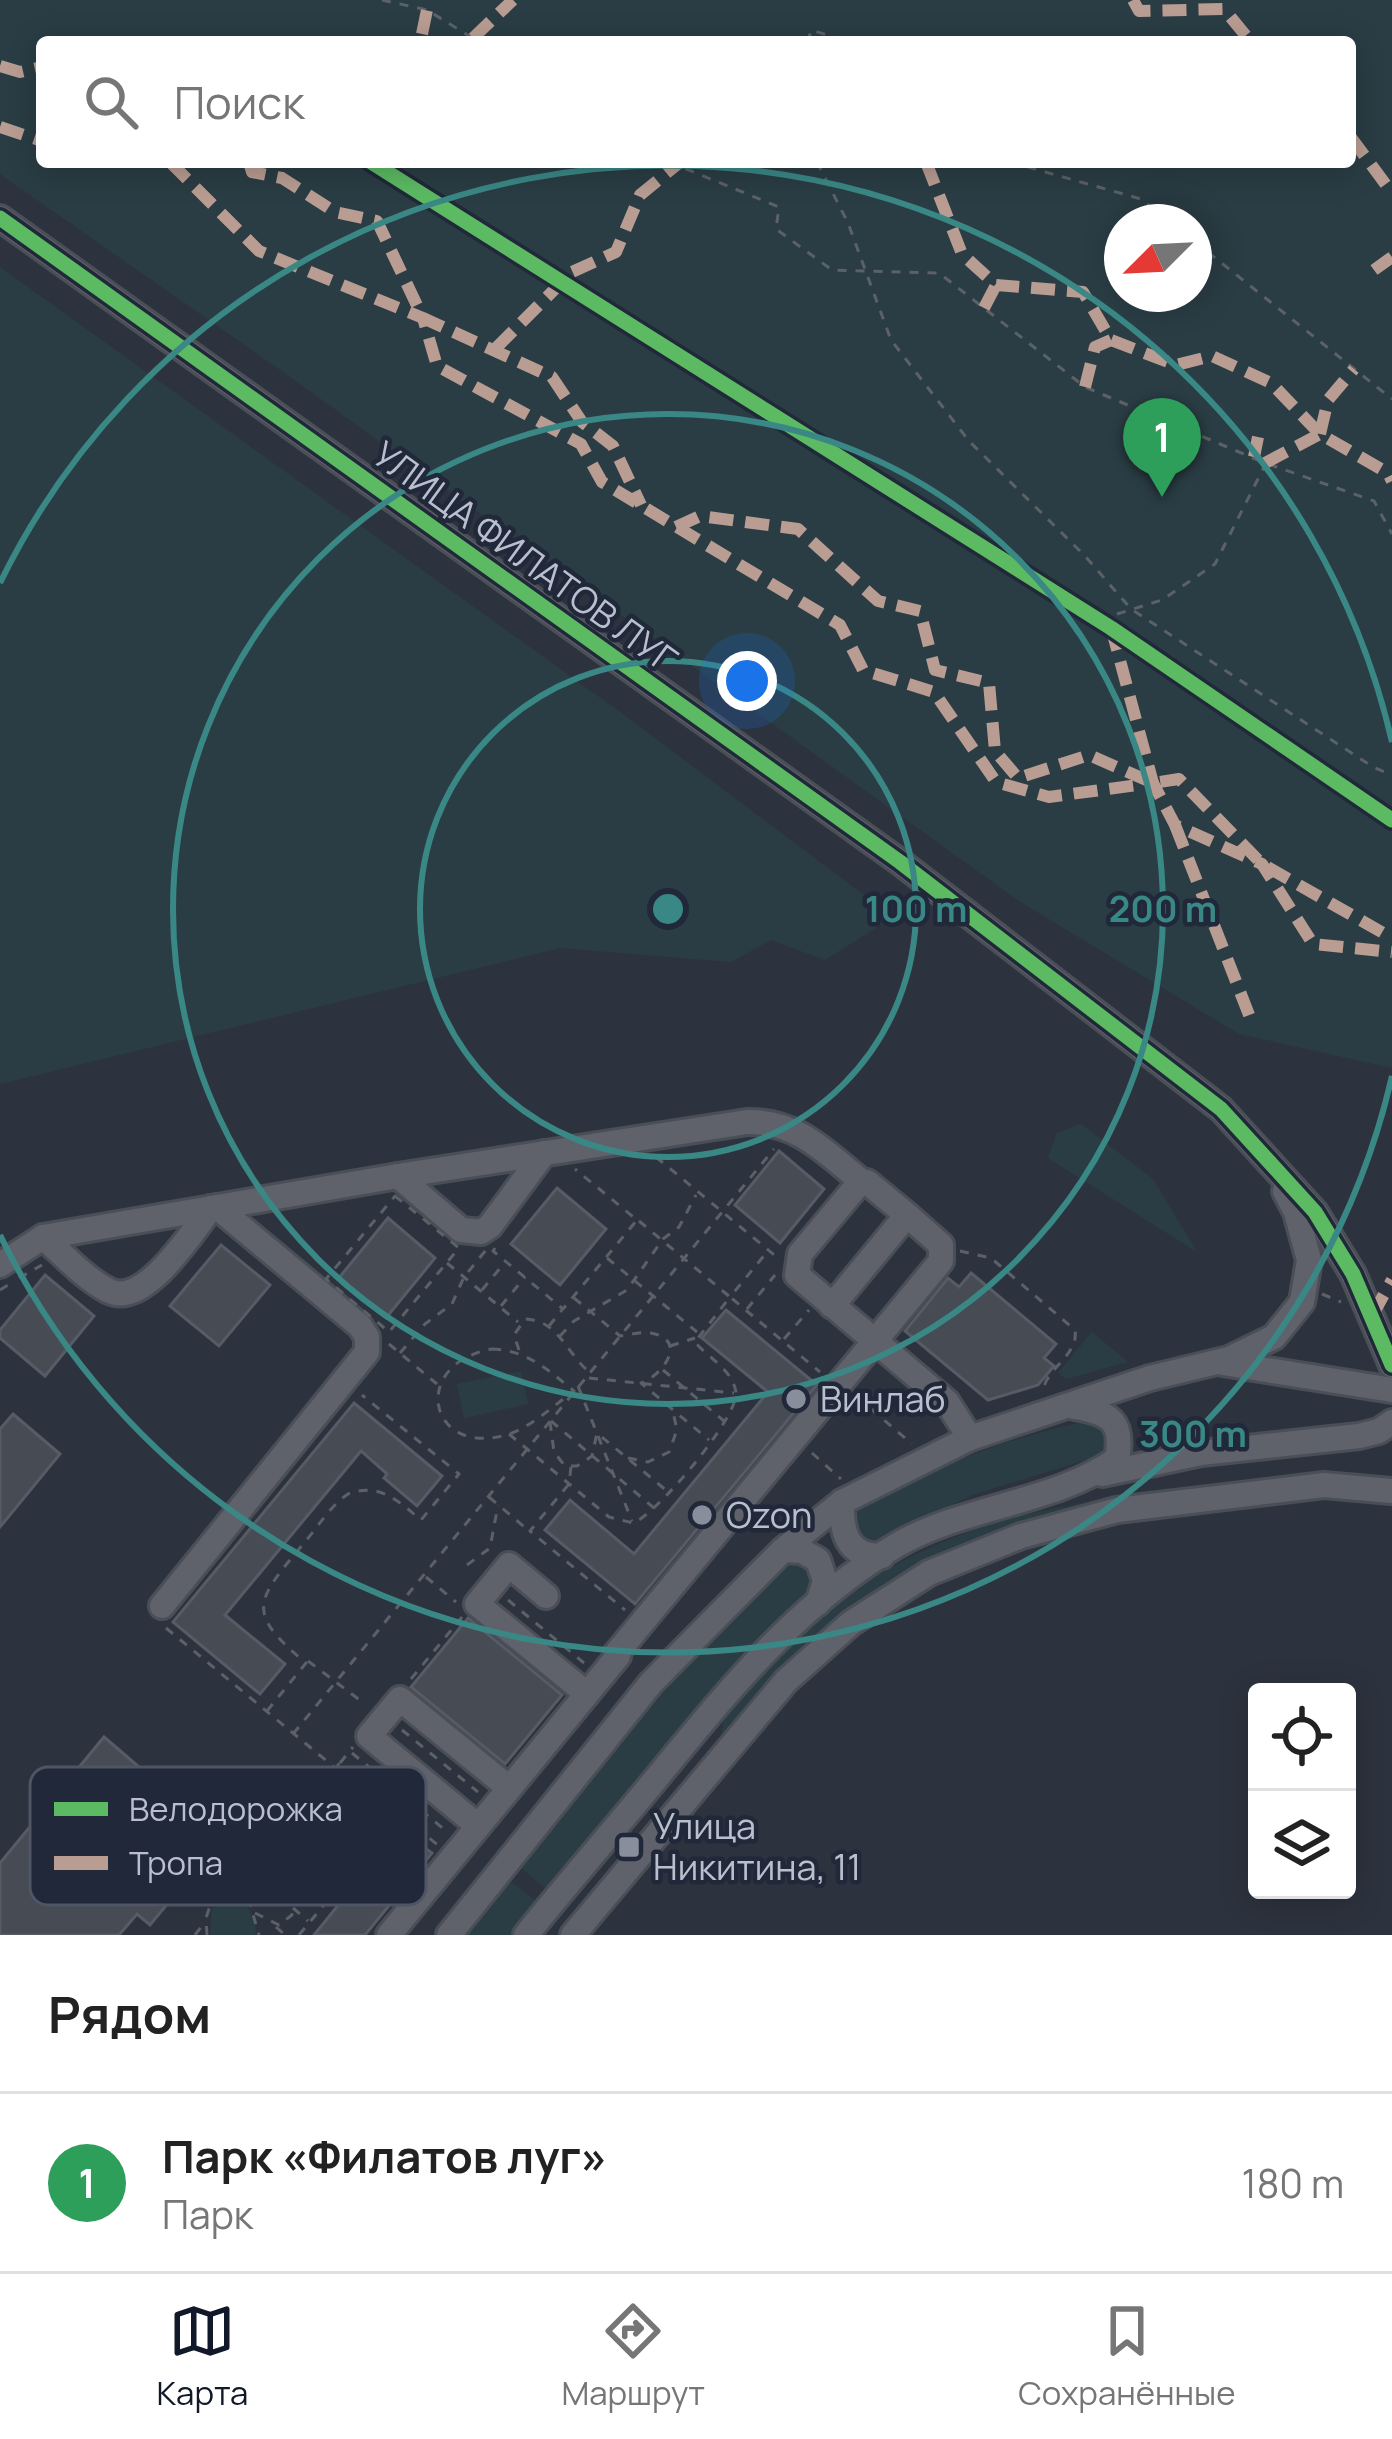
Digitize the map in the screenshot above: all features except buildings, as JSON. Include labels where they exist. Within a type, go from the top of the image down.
[{"type":"street","name":"УЛИЦА ФИЛАТОВ ЛУГ","points":[[0,218],[900,862],[1221,1109],[1315,1212],[1353,1274],[1392,1365]]},
{"type":"street","points":[[0,1265],[52,1245],[214,1208],[396,1186],[544,1154],[761,1122],[801,1132],[937,1240],[943,1251],[941,1261],[911,1309],[874,1342],[588,1681],[496,1793],[478,1826],[426,1890]]},
{"type":"street","points":[[396,1186],[461,1230],[481,1232],[544,1154]]},
{"type":"street","name":"УЛИЦА ФИЛАТОВ ЛУГ","points":[[1267,1156],[1296,1212],[1309,1259],[1304,1287]]},
{"type":"street","points":[[861,1181],[800,1254],[797,1275],[952,1407],[970,1438]]},
{"type":"street","points":[[52,1245],[107,1290],[133,1293],[149,1282],[214,1208]]},
{"type":"street","points":[[163,1617],[367,1352],[367,1337],[360,1326],[214,1208]]},
{"type":"street","points":[[826,1301],[907,1215]]},
{"type":"street","points":[[449,1935],[651,1683],[842,1491],[970,1438],[1150,1378],[1252,1350],[1274,1337],[1302,1302],[1304,1287]]},
{"type":"street","points":[[1216,1362],[1392,1390]]},
{"type":"street","points":[[1073,1406],[1102,1411],[1121,1437],[1117,1459],[1094,1475]]},
{"type":"street","points":[[526,1935],[704,1719],[788,1626],[898,1544],[990,1507],[1094,1475],[1201,1453],[1359,1436],[1392,1422]]},
{"type":"street","points":[[573,1935],[786,1681],[851,1623],[928,1573],[1021,1536],[1117,1510],[1324,1485],[1392,1491]]},
{"type":"street","points":[[842,1491],[842,1529],[849,1545],[867,1556],[882,1556]]},
{"type":"street","points":[[783,1550],[802,1551],[818,1560],[825,1581],[818,1603]]},
{"type":"street","points":[[546,1597],[508,1565],[477,1604],[495,1629],[550,1674],[588,1681]]},
{"type":"street","points":[[614,1652],[651,1683]]},
{"type":"street","points":[[407,1767],[369,1736],[375,1710],[400,1699],[496,1793]]},
{"type":"street","points":[[689,1799],[707,1746],[704,1719]]},
{"type":"street","points":[[426,1783],[478,1826]]},
{"type":"street","points":[[389,1935],[413,1905]]},
{"type":"path","points":[[382,0],[427,10],[468,36]]},
{"type":"path","points":[[684,168],[779,207],[776,229],[832,270],[939,273],[1085,387],[1265,463],[1374,501],[1392,534]]},
{"type":"path","points":[[821,168],[868,271],[891,340],[969,441],[1085,556],[1131,609],[1392,775]]},
{"type":"path","points":[[1031,168],[1147,204]]},
{"type":"path","points":[[1212,255],[1392,399]]},
{"type":"path","points":[[1090,615],[1114,621],[1131,609],[1162,600],[1215,564],[1265,463]]},
{"type":"path","points":[[293,1733],[783,1138]]},
{"type":"path","points":[[655,1156],[722,1212]]},
{"type":"path","points":[[574,1167],[826,1380]]},
{"type":"path","points":[[389,1332],[326,1279],[396,1186]]},
{"type":"path","points":[[560,1336],[574,1321],[622,1294],[662,1240],[679,1228],[698,1192]]},
{"type":"path","points":[[409,1207],[458,1248],[383,1340],[438,1385]]},
{"type":"path","points":[[549,1326],[637,1220]]},
{"type":"path","points":[[506,1236],[493,1251],[563,1309]]},
{"type":"path","points":[[0,1290],[52,1245]]},
{"type":"path","points":[[400,1353],[425,1324],[452,1304],[464,1277],[486,1250]]},
{"type":"path","points":[[509,1434],[609,1517],[633,1523],[654,1508],[726,1423],[736,1393],[732,1379],[696,1345],[698,1336],[768,1250]]},
{"type":"path","points":[[943,1251],[975,1252],[991,1258],[1075,1330],[1075,1345],[1044,1383],[1044,1394]]},
{"type":"path","points":[[606,1257],[698,1336]]},
{"type":"path","points":[[481,1291],[506,1261]]},
{"type":"path","points":[[446,1263],[519,1323]]},
{"type":"path","points":[[746,1310],[784,1264],[797,1275]]},
{"type":"path","points":[[500,1307],[525,1277]]},
{"type":"path","points":[[1304,1287],[1372,1316]]},
{"type":"path","points":[[573,1297],[620,1336],[650,1332],[668,1347],[663,1370],[640,1383]]},
{"type":"path","points":[[783,1341],[826,1301]]},
{"type":"path","points":[[521,1354],[514,1335],[519,1323],[531,1318],[560,1336],[587,1375],[736,1393]]},
{"type":"path","points":[[668,1347],[698,1336]]},
{"type":"path","points":[[576,1388],[533,1422],[509,1434],[466,1437],[449,1428],[440,1416],[438,1385],[460,1360],[478,1351],[507,1349],[521,1354],[576,1388],[633,1523]]},
{"type":"path","points":[[663,1370],[726,1423]]},
{"type":"path","points":[[640,1383],[711,1441]]},
{"type":"path","points":[[306,1663],[274,1636],[265,1619],[266,1593],[284,1568],[348,1494],[382,1491],[422,1520],[459,1474],[358,1392]]},
{"type":"path","points":[[626,1457],[648,1462],[669,1452],[677,1430],[672,1408]]},
{"type":"path","points":[[550,1420],[654,1508]]},
{"type":"path","points":[[550,1420],[558,1461],[571,1467]]},
{"type":"path","points":[[592,1456],[597,1432]]},
{"type":"path","points":[[597,1432],[668,1492]]},
{"type":"path","points":[[794,1439],[824,1463],[842,1491]]},
{"type":"path","points":[[571,1467],[592,1456]]},
{"type":"path","points":[[824,1463],[830,1456]]},
{"type":"path","points":[[530,1532],[569,1484],[571,1467]]},
{"type":"path","points":[[488,1496],[633,1617]]},
{"type":"path","points":[[467,1565],[490,1548],[498,1505]]},
{"type":"path","points":[[491,1587],[588,1681]]},
{"type":"path","points":[[403,1689],[467,1611]]},
{"type":"path","points":[[163,1617],[335,1767]]},
{"type":"path","points":[[267,1712],[310,1658],[375,1710],[496,1793]]},
{"type":"path","points":[[349,1751],[368,1767]]},
{"type":"path","points":[[426,1815],[452,1836]]},
{"type":"path","points":[[426,1836],[442,1849]]},
{"type":"path","points":[[207,1935],[211,1905]]},
{"type":"path","points":[[250,1905],[285,1935]]},
{"type":"path","points":[[299,1935],[324,1905]]},
{"type":"path","points":[[291,1907],[310,1922]]},
{"type":"path","points":[[255,1913],[259,1933],[271,1924],[290,1920],[291,1907]]},
{"type":"path","points":[[195,1935],[206,1922]]},
{"type":"shaded area","points":[[0,0],[1392,0],[1392,1068],[1239,1034],[1019,901],[0,174]]},
{"type":"shaded area","points":[[0,267],[620,712],[893,917],[825,960],[771,940],[731,962],[560,948],[0,1084]]},
{"type":"shaded area","points":[[1081,1124],[1153,1179],[1197,1252],[1048,1158],[1057,1133]]},
{"type":"shaded area","points":[[1092,1332],[1128,1362],[1066,1379],[1058,1373]]},
{"type":"shaded area","points":[[521,1371],[528,1404],[464,1418],[457,1384]]},
{"type":"shaded area","points":[[1096,1422],[1108,1438],[1104,1449],[1092,1458],[972,1495],[877,1543],[861,1540],[852,1520],[855,1511],[882,1496],[995,1447]]},
{"type":"shaded area","points":[[1112,1495],[1112,1501],[927,1564],[721,1737],[730,1708],[763,1668],[815,1619],[873,1578],[970,1531]]},
{"type":"shaded area","points":[[794,1562],[808,1569],[813,1594],[707,1698],[550,1892],[521,1868],[691,1658]]},
{"type":"shaded area","points":[[509,1880],[538,1903],[512,1935],[464,1935]]},
{"type":"shaded area","points":[[244,1905],[256,1935],[210,1935],[212,1909]]},
{"type":"marked path","points":[[475,36],[513,0]]},
{"type":"marked path","points":[[1133,0],[1139,11],[1224,9],[1246,36]]},
{"type":"marked path","points":[[422,34],[427,10]]},
{"type":"marked path","points":[[0,66],[20,72],[36,68]]},
{"type":"marked path","points":[[0,127],[36,139]]},
{"type":"marked path","points":[[1356,144],[1392,193]]},
{"type":"marked path","points":[[176,168],[259,251],[423,318],[437,366],[581,444],[602,482],[840,625],[863,670],[934,692],[996,782],[1049,797],[1153,783],[1175,825],[1262,864],[1313,944],[1392,952]]},
{"type":"marked path","points":[[251,168],[282,178],[335,212],[377,221],[423,318],[552,377],[582,422],[613,446],[641,505]]},
{"type":"marked path","points":[[496,348],[572,272],[616,252],[640,195],[673,168]]},
{"type":"marked path","points":[[928,168],[962,254],[996,285],[1083,292],[1111,340],[1176,365],[1212,356],[1271,383],[1320,434]]},
{"type":"marked path","points":[[1374,270],[1392,257]]},
{"type":"marked path","points":[[984,308],[996,285]]},
{"type":"marked path","points":[[1085,387],[1095,347],[1111,340]]},
{"type":"marked path","points":[[1320,434],[1328,400],[1354,369]]},
{"type":"marked path","points":[[1265,463],[1320,434],[1388,473],[1392,481]]},
{"type":"marked path","points":[[1254,457],[1258,437]]},
{"type":"marked path","points":[[676,527],[700,516],[798,529],[878,601],[920,611],[935,670],[989,683],[995,751],[1018,778],[1089,755],[1153,783],[1179,779],[1262,864],[1392,938]]},
{"type":"marked path","points":[[1111,627],[1153,783]]},
{"type":"marked path","points":[[1175,825],[1253,1025]]},
{"type":"marked path","points":[[1372,1316],[1392,1280]]},
{"type":"cycle path","points":[[381,168],[1111,628],[1392,820]]},
{"type":"cycle path","points":[[0,218],[900,862],[1221,1109],[1315,1212],[1353,1274],[1392,1365]]},
{"type":"place","name":"Парк «Филатов луг»","points":[[1162,497]]},
{"type":"place","name":"Винлаб","points":[[796,1399]]},
{"type":"place","name":"Ozon","points":[[702,1515]]},
{"type":"place","name":"Улица Никитина, 11","points":[[629,1847]]}]
